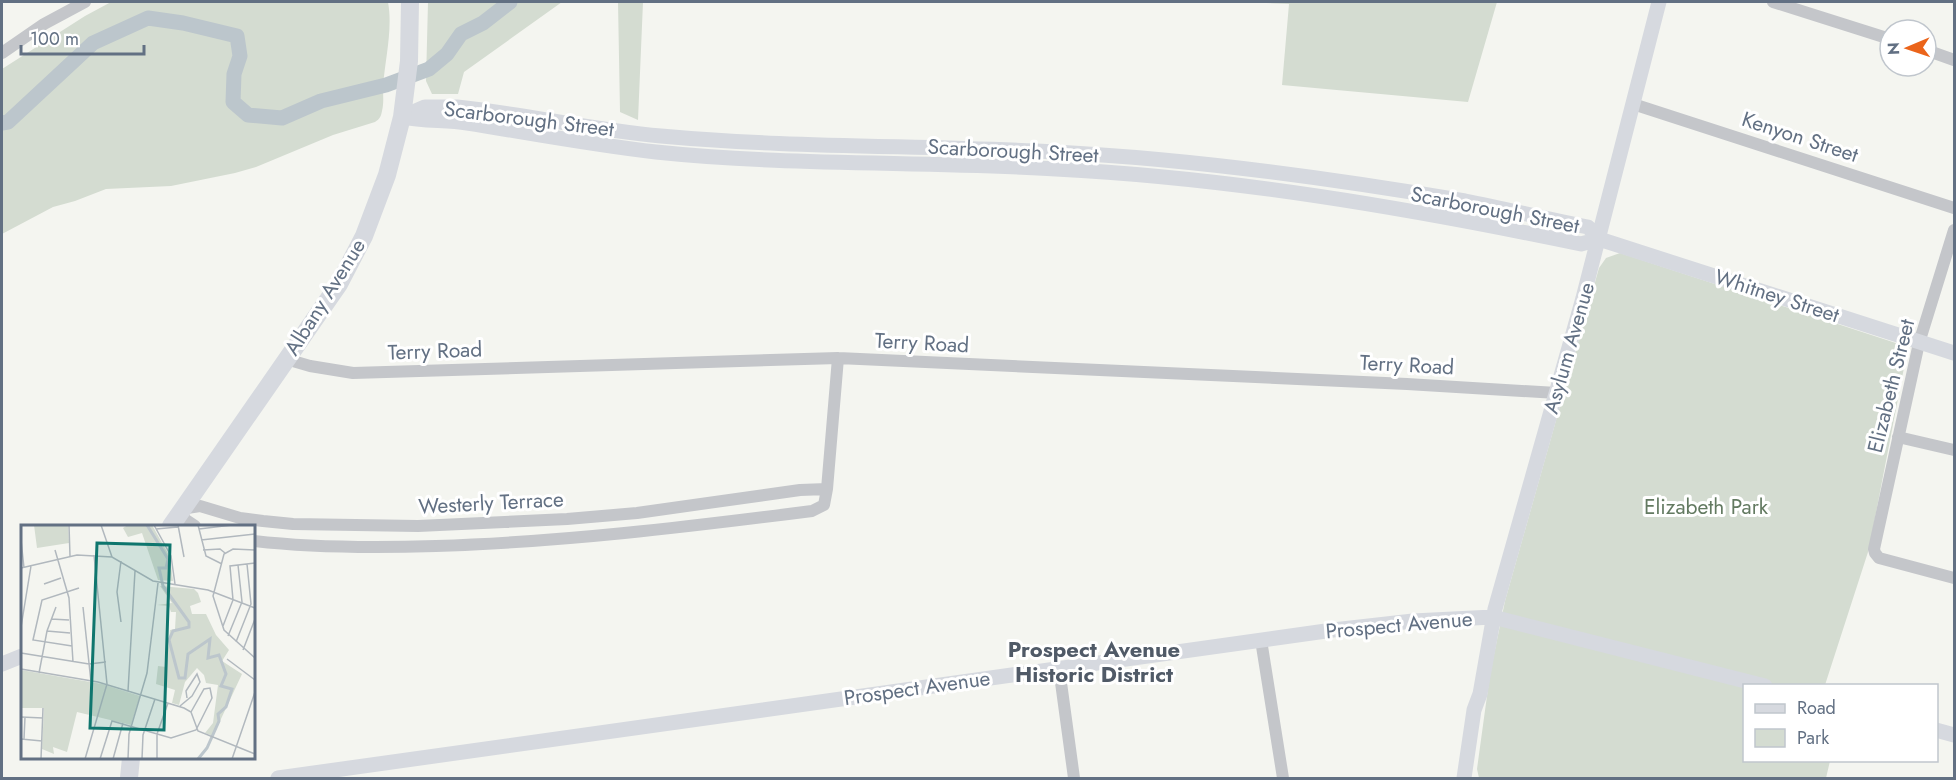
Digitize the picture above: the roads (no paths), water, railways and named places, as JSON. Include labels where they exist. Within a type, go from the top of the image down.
[{"type":"highway","name":"Albany Avenue","points":[[175,519],[339,284],[360,244],[387,176],[402,117],[409,61],[410,2]]},
{"type":"highway","points":[[129,778],[131,759]]},
{"type":"main road","name":"Asylum Avenue","points":[[1464,778],[1474,710],[1480,694],[1493,616],[1599,239],[1659,2]]},
{"type":"main road","name":"Scarborough Street","points":[[425,107],[457,107],[658,136],[757,143],[1057,152],[1193,163],[1357,184],[1467,202],[1588,227],[1599,239],[1581,244],[1464,219],[1354,201],[1192,180],[1058,169],[754,159],[657,152],[459,122],[402,117],[425,107]]},
{"type":"main road","points":[[657,152],[658,136]]},
{"type":"main road","points":[[754,159],[757,143]]},
{"type":"main road","points":[[907,163],[908,146]]},
{"type":"main road","points":[[1057,152],[1058,169]]},
{"type":"main road","points":[[1192,180],[1193,163]]},
{"type":"main road","points":[[1354,201],[1357,184]]},
{"type":"main road","points":[[1464,219],[1467,202]]},
{"type":"main road","name":"Whitney Street","points":[[1599,239],[1954,353]]},
{"type":"main road","name":"Prospect Avenue","points":[[278,778],[1261,640],[1413,621],[1493,616],[1757,684]]},
{"type":"main road","points":[[2,664],[21,656]]},
{"type":"main road","name":"Asylum Avenue","points":[[1473,778],[1483,711],[1480,694]]},
{"type":"main road","points":[[1938,731],[1954,735]]},
{"type":"street","points":[[2,53],[44,24],[85,2]]},
{"type":"street","points":[[1773,2],[1878,35]]},
{"type":"street","points":[[1938,54],[1954,60]]},
{"type":"street","name":"Kenyon Street","points":[[1633,104],[1954,208]]},
{"type":"street","name":"Elizabeth Street","points":[[1954,230],[1920,343],[1875,544],[1875,553],[1879,558],[1954,578]]},
{"type":"street","name":"Terry Road","points":[[286,359],[310,366],[353,373],[838,358],[1395,383],[1557,393]]},
{"type":"street","name":"Westerly Terrace","points":[[255,541],[295,546],[364,548],[512,544],[639,533],[812,511],[824,505],[827,489],[838,358]]},
{"type":"street","points":[[1898,437],[1954,450]]},
{"type":"street","name":"Westerly Terrace","points":[[175,519],[187,508],[200,506],[240,518],[293,524],[418,526],[637,513],[800,490],[827,489]]},
{"type":"street","points":[[175,519],[186,520],[194,525]]},
{"type":"street","points":[[1261,640],[1282,778]]},
{"type":"street","points":[[1059,668],[1074,778]]},
{"type":"waterway","points":[[2,123],[8,122],[93,43],[148,18],[183,23],[237,36],[240,56],[234,74],[233,102],[248,115],[282,118],[321,101],[386,85],[429,69],[447,54],[461,34],[483,23],[510,2]]},
{"type":"district","name":"Prospect Avenue Historic District","points":[[1094,662]]},
{"type":"park label","name":"Elizabeth Park","points":[[1706,507]]}]
